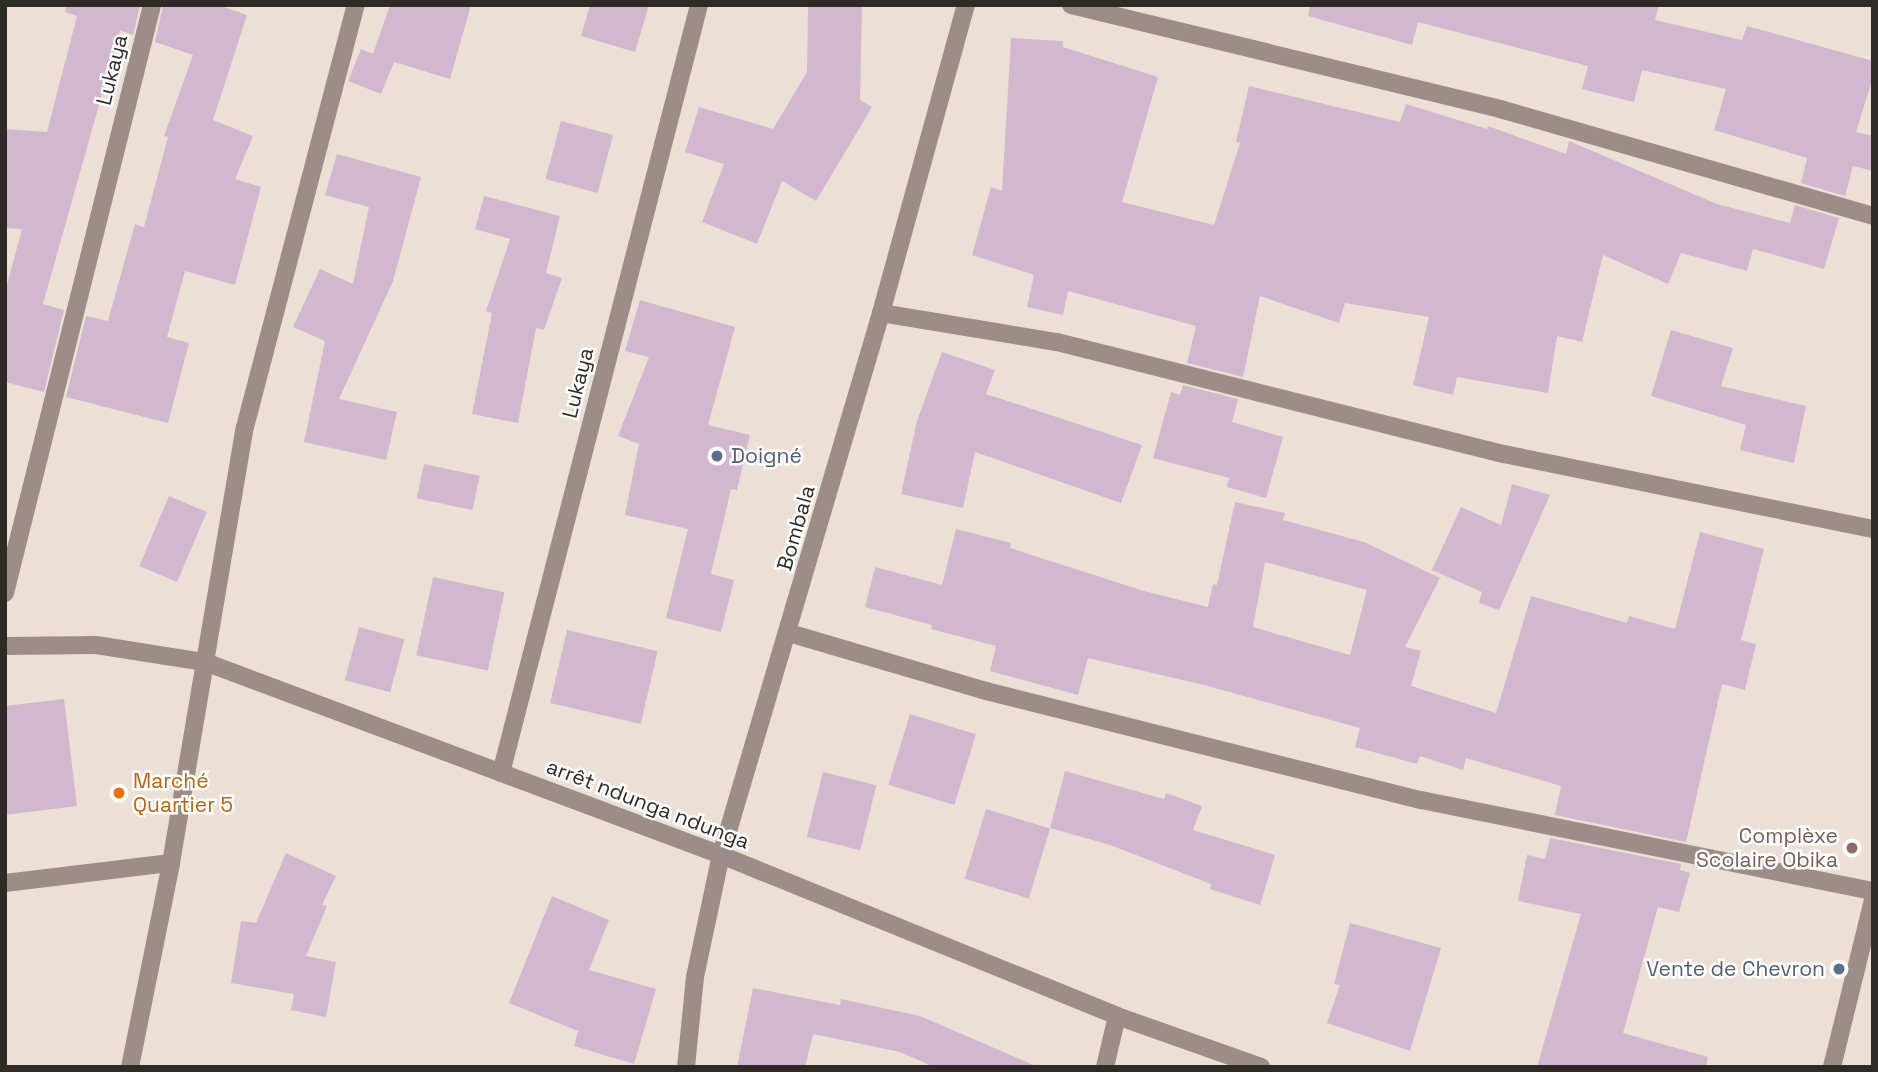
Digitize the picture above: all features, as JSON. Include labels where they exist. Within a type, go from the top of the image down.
[{"type":"street","name":"Lukaya","points":[[5,593],[152,5]]},
{"type":"street","points":[[130,1067],[171,863],[245,428],[356,5]]},
{"type":"street","name":"Lukaya","points":[[501,773],[699,5]]},
{"type":"street","name":"Bombala","points":[[685,1067],[695,978],[721,855],[789,633],[966,5]]},
{"type":"street","points":[[1071,5],[1500,109],[1873,216]]},
{"type":"street","points":[[881,313],[1056,342],[1504,454],[1873,529]]},
{"type":"street","points":[[789,633],[986,691],[1422,800],[1873,891]]},
{"type":"street","name":"arrêt ndunga ndunga","points":[[5,646],[96,645],[205,662],[721,855],[1117,1016],[1261,1067]]},
{"type":"street","points":[[5,883],[171,863]]},
{"type":"street","points":[[1832,1067],[1873,900]]},
{"type":"street","points":[[1105,1067],[1117,1016]]},
{"type":"building","points":[[66,5],[140,5],[133,35],[120,30],[43,304],[64,310],[44,392],[5,382],[5,292],[22,229],[5,228],[5,129],[47,132],[77,16],[65,12]]},
{"type":"building","points":[[163,5],[218,5],[247,15],[213,120],[253,136],[235,179],[261,187],[235,285],[185,271],[167,337],[189,343],[168,423],[66,397],[86,316],[108,321],[135,224],[144,227],[168,137],[164,136],[193,55],[155,42]]},
{"type":"building","points":[[390,5],[471,5],[450,79],[394,62],[381,94],[348,81],[361,49],[373,54]]},
{"type":"building","points":[[590,5],[649,5],[635,52],[581,36]]},
{"type":"building","points":[[808,5],[862,7],[860,100],[872,107],[816,201],[782,181],[757,244],[702,222],[724,164],[685,152],[699,107],[773,129],[807,72]]},
{"type":"building","points":[[1310,5],[1659,5],[1655,20],[1742,40],[1747,26],[1873,61],[1873,77],[1856,132],[1873,136],[1873,171],[1853,166],[1845,196],[1801,183],[1807,158],[1714,130],[1726,89],[1642,70],[1634,102],[1582,89],[1588,66],[1418,22],[1412,45],[1308,16]]},
{"type":"building","points":[[1011,38],[1063,41],[1063,47],[1158,77],[1122,202],[1214,225],[1240,143],[1236,142],[1249,86],[1400,122],[1406,104],[1487,129],[1488,126],[1566,154],[1569,141],[1717,204],[1790,223],[1795,205],[1839,218],[1824,269],[1753,249],[1747,271],[1681,253],[1668,284],[1603,255],[1582,342],[1557,336],[1548,393],[1457,377],[1453,395],[1413,385],[1429,317],[1345,303],[1339,323],[1260,296],[1243,377],[1187,363],[1196,326],[1068,291],[1063,315],[1027,307],[1034,275],[972,255],[991,187],[1002,191]]},
{"type":"building","points":[[561,121],[613,135],[598,193],[545,179]]},
{"type":"building","points":[[337,154],[421,177],[393,281],[339,399],[397,412],[386,460],[304,442],[325,341],[293,327],[320,269],[353,284],[369,207],[325,195]]},
{"type":"building","points":[[484,196],[560,216],[546,273],[562,278],[544,330],[536,328],[518,423],[472,414],[492,313],[486,311],[510,239],[475,229]]},
{"type":"building","points":[[640,300],[735,327],[708,425],[750,435],[737,490],[731,489],[711,574],[734,580],[721,632],[666,618],[688,529],[625,515],[639,444],[618,436],[649,357],[625,351]]},
{"type":"building","points":[[1671,330],[1733,348],[1721,386],[1806,406],[1794,463],[1740,450],[1746,425],[1651,396]]},
{"type":"building","points":[[942,352],[995,370],[986,394],[1142,445],[1121,503],[975,452],[963,508],[901,494],[917,421]]},
{"type":"building","points":[[1183,385],[1238,399],[1232,422],[1283,437],[1266,498],[1227,487],[1229,478],[1153,458],[1171,392],[1180,395]]},
{"type":"building","points":[[424,464],[480,476],[472,510],[417,498]]},
{"type":"building","points":[[1512,484],[1550,495],[1499,610],[1479,603],[1482,592],[1432,570],[1461,507],[1501,525]]},
{"type":"building","points":[[169,496],[207,512],[177,582],[139,566]]},
{"type":"building","points":[[1235,502],[1285,513],[1283,520],[1364,542],[1440,578],[1405,647],[1421,651],[1411,686],[1496,713],[1531,596],[1627,623],[1629,616],[1675,629],[1700,532],[1764,549],[1741,640],[1756,644],[1745,690],[1722,684],[1686,842],[1555,815],[1561,786],[1466,758],[1463,770],[1420,756],[1417,764],[1355,747],[1360,728],[1204,685],[1088,658],[1078,695],[990,671],[996,646],[931,629],[932,625],[865,607],[875,567],[942,585],[956,529],[1011,543],[1010,548],[1144,591],[1208,607],[1213,584],[1217,585]],"holes":[[[1265,562],[1367,590],[1350,655],[1253,627]]]},
{"type":"building","points":[[433,577],[504,592],[488,670],[416,655]]},
{"type":"building","points":[[359,627],[404,639],[390,692],[345,680]]},
{"type":"building","points":[[567,630],[658,651],[641,724],[550,703]]},
{"type":"building","points":[[64,699],[77,806],[5,815],[5,706]]},
{"type":"building","points":[[910,714],[976,734],[954,805],[888,785]]},
{"type":"building","points":[[1065,771],[1164,799],[1166,793],[1202,806],[1193,830],[1275,855],[1260,905],[1210,889],[1211,884],[1110,845],[1050,828]]},
{"type":"building","points":[[823,772],[876,785],[860,850],[807,837]]},
{"type":"building","points":[[986,809],[1050,829],[1029,898],[965,879]]},
{"type":"building","points":[[1550,838],[1681,864],[1680,870],[1690,873],[1679,912],[1658,907],[1623,1033],[1708,1057],[1706,1067],[1537,1067],[1581,914],[1518,901],[1527,855],[1545,859]]},
{"type":"building","points":[[286,853],[336,876],[322,905],[327,906],[306,956],[336,962],[326,1017],[291,1010],[294,994],[231,983],[241,921],[256,923]]},
{"type":"building","points":[[552,896],[609,920],[589,970],[656,989],[634,1064],[574,1046],[578,1031],[509,1003]]},
{"type":"building","points":[[1350,923],[1441,948],[1410,1051],[1327,1023],[1340,985],[1334,984]]},
{"type":"building","points":[[753,988],[840,1005],[841,999],[920,1016],[1038,1067],[934,1067],[900,1052],[813,1034],[805,1067],[737,1067]]},
{"type":"place","name":"Doigné","points":[[717,456]]},
{"type":"place","name":"Marché Quartier 5","points":[[119,793]]},
{"type":"place","name":"Complèxe Scolaire Obika","points":[[1852,848]]},
{"type":"place","name":"Vente de Chevron","points":[[1839,969]]}]
